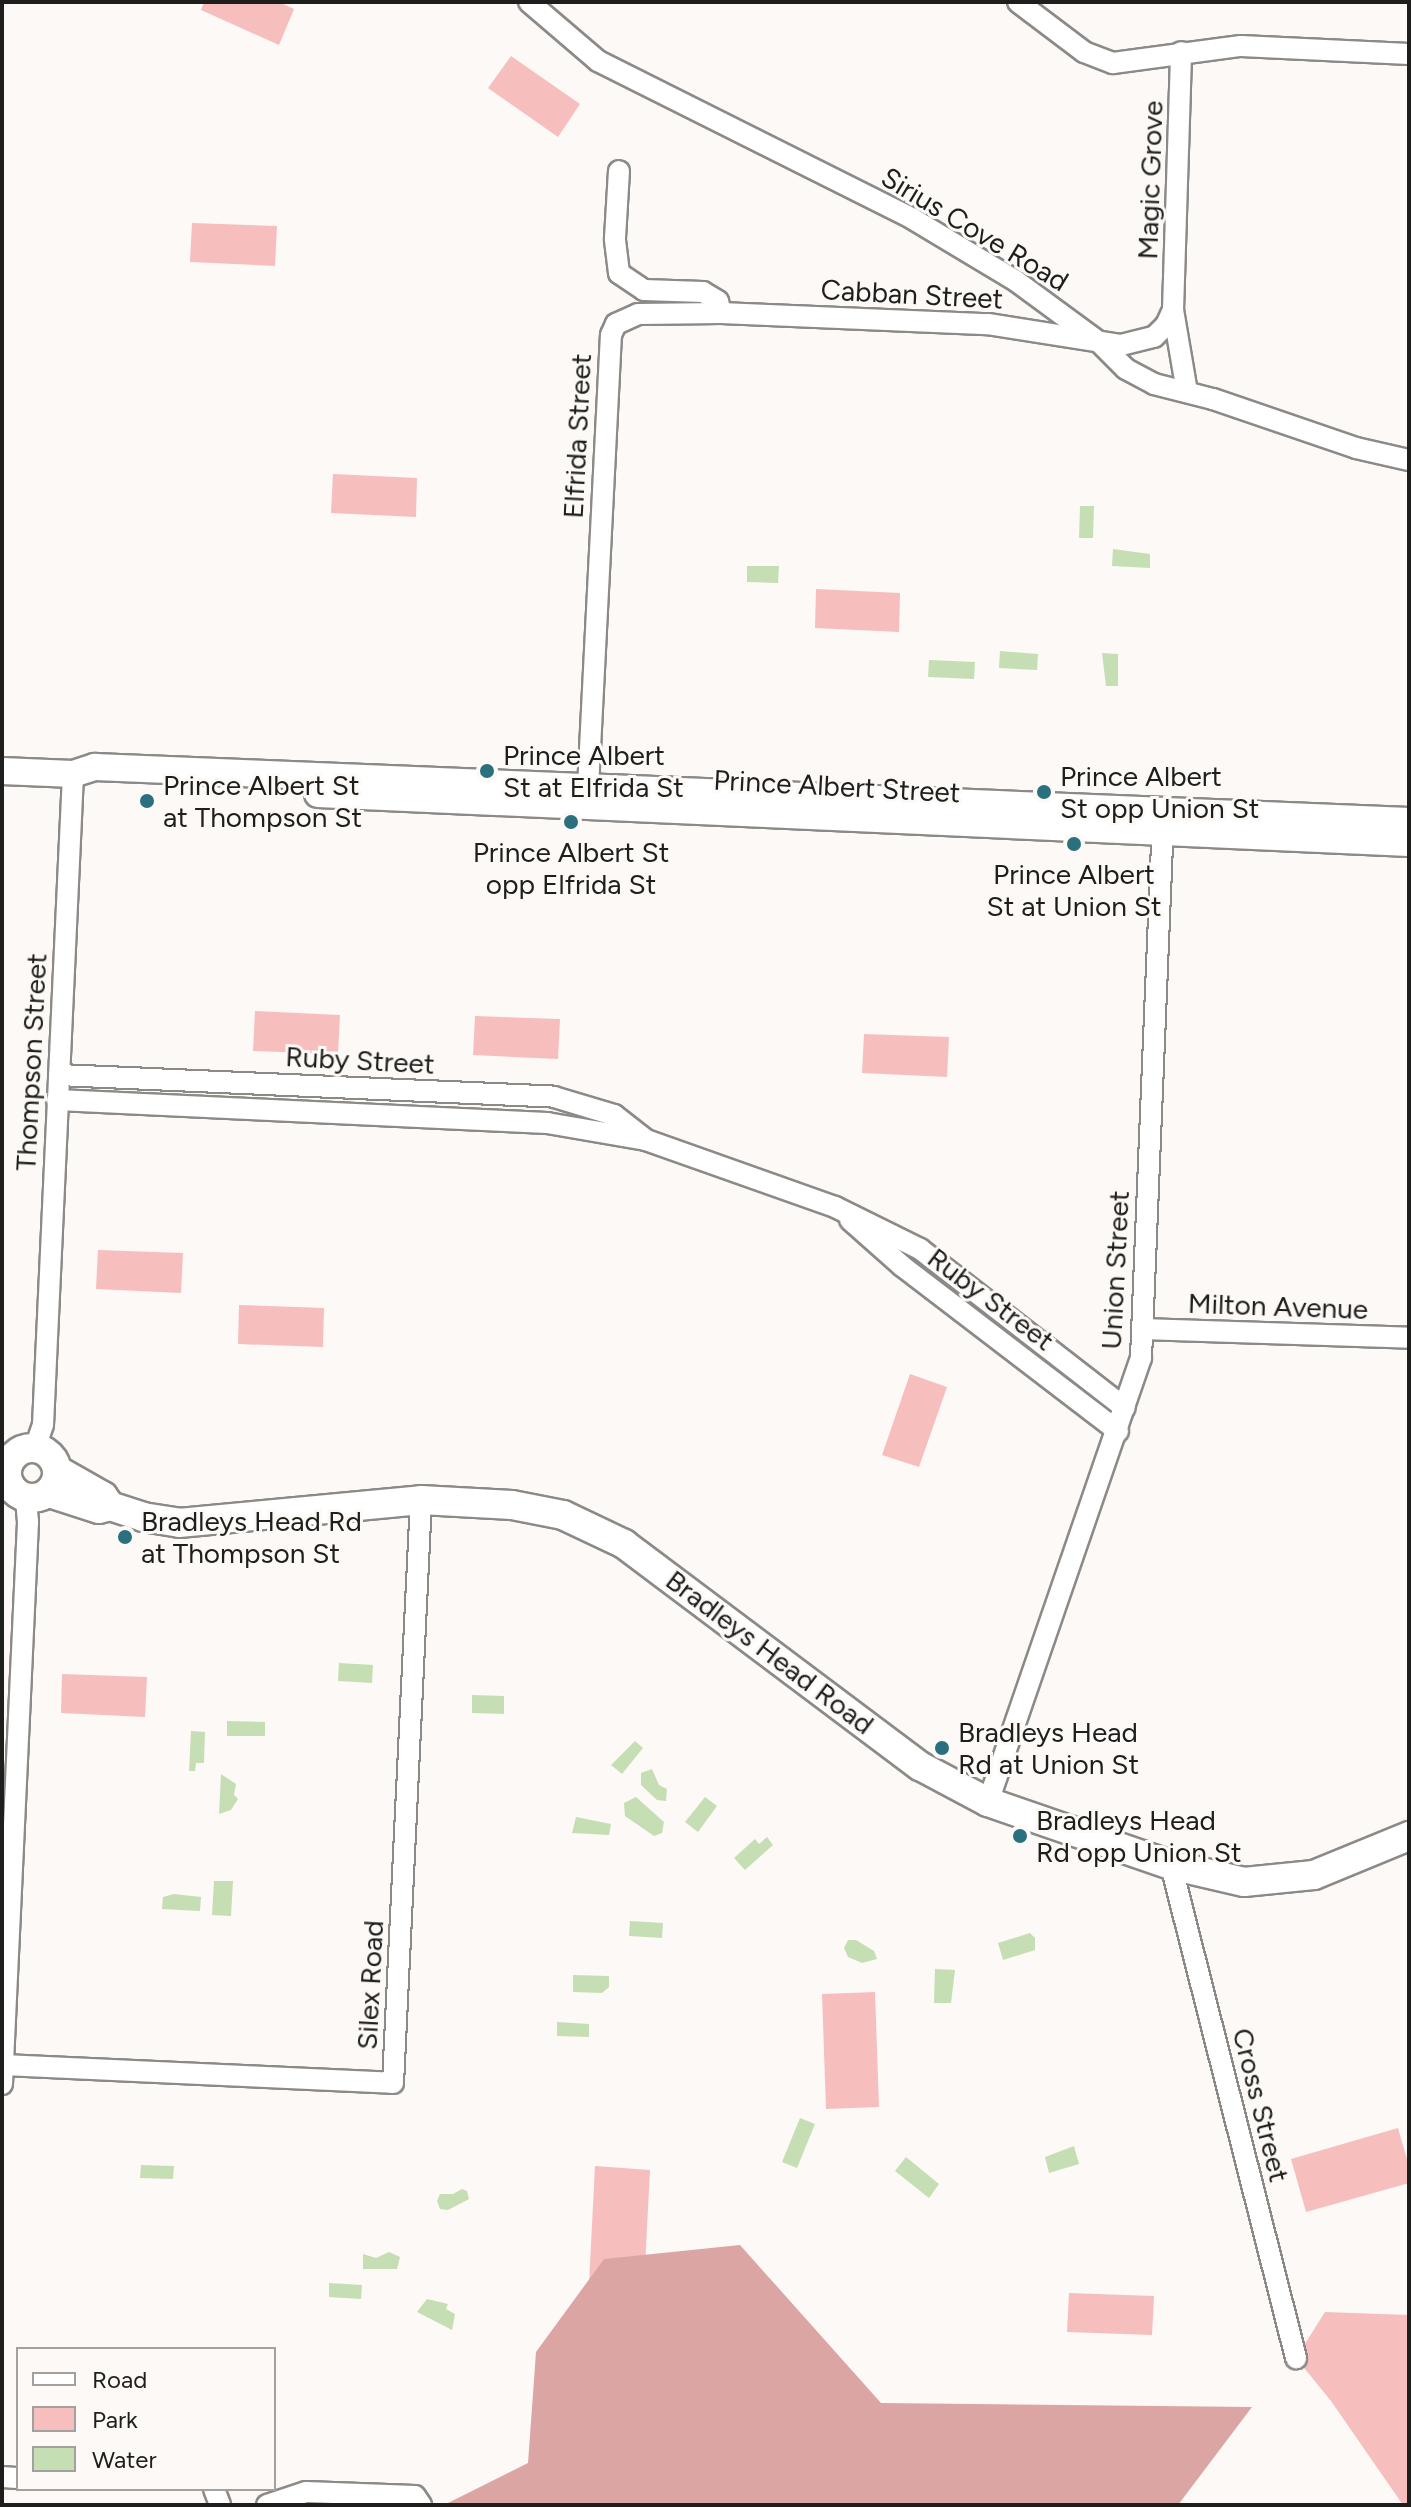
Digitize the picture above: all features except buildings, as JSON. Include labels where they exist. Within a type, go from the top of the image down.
[{"type":"main road","points":[[35,1448],[50,1455],[44,1487],[11,1489],[5,1462],[19,1451],[35,1448]]},
{"type":"main road","name":"Bradleys Head Road","points":[[44,1487],[103,1496],[110,1506],[151,1519],[179,1523],[421,1500],[512,1505],[563,1515],[607,1534],[680,1583],[920,1766],[988,1802],[1171,1865],[1230,1881],[1279,1881],[1314,1875],[1409,1836]]},
{"type":"street","name":"Sirius Cove Road","points":[[529,2],[598,61],[913,219],[1016,281],[1099,342],[1126,369],[1154,384],[1187,392],[1304,432],[1409,460]]},
{"type":"street","points":[[1018,2],[1067,41],[1099,60],[1126,62],[1241,46],[1409,54]]},
{"type":"street","name":"Magic Grove","points":[[1181,52],[1173,310],[1187,392]]},
{"type":"street","points":[[619,171],[615,238],[619,273],[644,290],[703,292],[718,301],[721,313]]},
{"type":"street","points":[[1099,342],[1140,343],[1166,325],[1173,310]]},
{"type":"street","name":"Cabban Street","points":[[721,313],[988,324],[1099,342]]},
{"type":"street","name":"Elfrida Street","points":[[588,788],[611,335],[616,324],[638,314],[721,313]]},
{"type":"street","name":"Prince Albert Street","points":[[2,771],[73,774],[95,767],[588,788],[1163,822],[1409,843]]},
{"type":"street","name":"Prince Albert Street","points":[[73,774],[95,784],[1163,822],[1409,821]]},
{"type":"street","name":"Thompson Street","points":[[35,1448],[43,1425],[73,774]]},
{"type":"street","name":"Union Street","points":[[988,1802],[1141,1358],[1150,1072],[1163,822]]},
{"type":"street","name":"Ruby Street","points":[[59,1075],[554,1097],[614,1115],[646,1140]]},
{"type":"street","name":"Ruby Street","points":[[57,1100],[547,1123],[646,1140],[835,1207],[920,1249],[1125,1408]]},
{"type":"street","name":"Ruby Street","points":[[835,1207],[902,1266],[1118,1431]]},
{"type":"street","name":"Milton Avenue","points":[[1144,1329],[1409,1338]]},
{"type":"street","points":[[2,2084],[6,1864],[28,1522],[44,1487]]},
{"type":"street","name":"Silex Road","points":[[3,2065],[393,2083],[421,1500]]},
{"type":"street","name":"Cross Street","points":[[1171,1865],[1296,2358]]},
{"type":"street","points":[[267,2505],[306,2492],[418,2501]]},
{"type":"green space","points":[[204,2],[279,2],[294,9],[279,45],[201,10]]},
{"type":"green space","points":[[511,56],[580,104],[558,137],[488,88]]},
{"type":"green space","points":[[192,223],[277,226],[275,266],[190,262]]},
{"type":"green space","points":[[333,474],[417,478],[416,517],[331,513]]},
{"type":"green space","points":[[816,589],[900,593],[899,632],[815,628]]},
{"type":"green space","points":[[255,1011],[340,1015],[338,1054],[253,1051]]},
{"type":"green space","points":[[475,1016],[560,1019],[558,1059],[473,1055]]},
{"type":"green space","points":[[864,1034],[949,1037],[947,1077],[862,1073]]},
{"type":"green space","points":[[98,1250],[183,1253],[181,1293],[96,1289]]},
{"type":"green space","points":[[239,1305],[324,1308],[323,1347],[238,1344]]},
{"type":"green space","points":[[910,1374],[947,1387],[919,1467],[882,1455]]},
{"type":"green space","points":[[62,1674],[147,1677],[145,1717],[61,1713]]},
{"type":"green space","points":[[875,1992],[879,2107],[826,2109],[822,1994]]},
{"type":"green space","points":[[1398,2128],[1409,2166],[1409,2183],[1306,2212],[1291,2159]]},
{"type":"green space","points":[[595,2166],[650,2170],[644,2287],[589,2284]]},
{"type":"green space","points":[[1069,2293],[1154,2296],[1152,2335],[1067,2332]]},
{"type":"green space","points":[[1325,2312],[1409,2315],[1409,2505],[1403,2505],[1331,2401],[1296,2358]]},
{"type":"shaded area","points":[[740,2245],[881,2403],[1252,2407],[1178,2505],[444,2505],[528,2463],[536,2352],[604,2259]]},
{"type":"water","points":[[1080,506],[1094,506],[1093,538],[1079,538]]},
{"type":"water","points":[[1113,549],[1150,554],[1150,568],[1112,566]]},
{"type":"water","points":[[747,566],[779,566],[778,583],[747,582]]},
{"type":"water","points":[[1000,651],[1038,654],[1037,670],[999,668]]},
{"type":"water","points":[[1102,653],[1118,654],[1118,686],[1106,686]]},
{"type":"water","points":[[929,660],[975,662],[974,679],[928,677]]},
{"type":"water","points":[[339,1663],[373,1665],[372,1683],[338,1681]]},
{"type":"water","points":[[472,1695],[504,1696],[504,1714],[472,1713]]},
{"type":"water","points":[[227,1721],[265,1722],[265,1736],[227,1736]]},
{"type":"water","points":[[191,1731],[205,1732],[204,1763],[196,1763],[195,1771],[189,1771]]},
{"type":"water","points":[[635,1741],[643,1748],[622,1774],[611,1765]]},
{"type":"water","points":[[652,1769],[659,1785],[667,1789],[666,1801],[657,1800],[641,1785],[641,1773]]},
{"type":"water","points":[[221,1774],[236,1784],[234,1795],[238,1799],[231,1810],[219,1814]]},
{"type":"water","points":[[636,1797],[664,1822],[662,1833],[654,1836],[625,1816],[624,1803]]},
{"type":"water","points":[[705,1797],[717,1806],[698,1832],[685,1822]]},
{"type":"water","points":[[576,1817],[611,1824],[609,1835],[572,1833]]},
{"type":"water","points":[[767,1837],[773,1845],[745,1870],[734,1858],[755,1839],[759,1844]]},
{"type":"water","points":[[214,1881],[233,1881],[231,1916],[212,1915]]},
{"type":"water","points":[[174,1894],[201,1897],[200,1911],[162,1909],[163,1897]]},
{"type":"water","points":[[630,1921],[663,1923],[662,1938],[629,1936]]},
{"type":"water","points":[[1030,1933],[1035,1938],[1035,1950],[1003,1960],[998,1943]]},
{"type":"water","points":[[848,1940],[856,1940],[874,1951],[877,1959],[862,1963],[848,1957],[844,1948]]},
{"type":"water","points":[[935,1969],[955,1970],[951,2003],[934,2003]]},
{"type":"water","points":[[573,1975],[609,1976],[609,1987],[602,1993],[573,1992]]},
{"type":"water","points":[[557,2022],[589,2024],[589,2037],[557,2036]]},
{"type":"water","points":[[800,2118],[815,2124],[797,2168],[782,2162]]},
{"type":"water","points":[[1074,2146],[1079,2164],[1049,2173],[1045,2157]]},
{"type":"water","points":[[906,2157],[939,2184],[929,2198],[895,2171]]},
{"type":"water","points":[[141,2165],[174,2166],[173,2179],[140,2178]]},
{"type":"water","points":[[462,2189],[467,2191],[469,2199],[448,2210],[440,2209],[437,2201],[440,2194],[453,2194]]},
{"type":"water","points":[[389,2252],[400,2257],[397,2269],[363,2269],[363,2254],[376,2258]]},
{"type":"water","points":[[329,2283],[362,2285],[361,2299],[329,2297]]},
{"type":"water","points":[[427,2299],[448,2304],[446,2309],[455,2314],[452,2330],[417,2312]]},
{"type":"place","name":"Prince Albert St at Elfrida St","points":[[487,771]]},
{"type":"place","name":"Prince Albert St opp Union St","points":[[1044,792]]},
{"type":"place","name":"Prince Albert St at Thompson St","points":[[147,801]]},
{"type":"place","name":"Prince Albert St opp Elfrida St","points":[[571,822]]},
{"type":"place","name":"Prince Albert St at Union St","points":[[1074,844]]},
{"type":"place","name":"Bradleys Head Rd at Thompson St","points":[[125,1537]]},
{"type":"place","name":"Bradleys Head Rd at Union St","points":[[942,1748]]},
{"type":"place","name":"Bradleys Head Rd opp Union St","points":[[1020,1836]]}]
